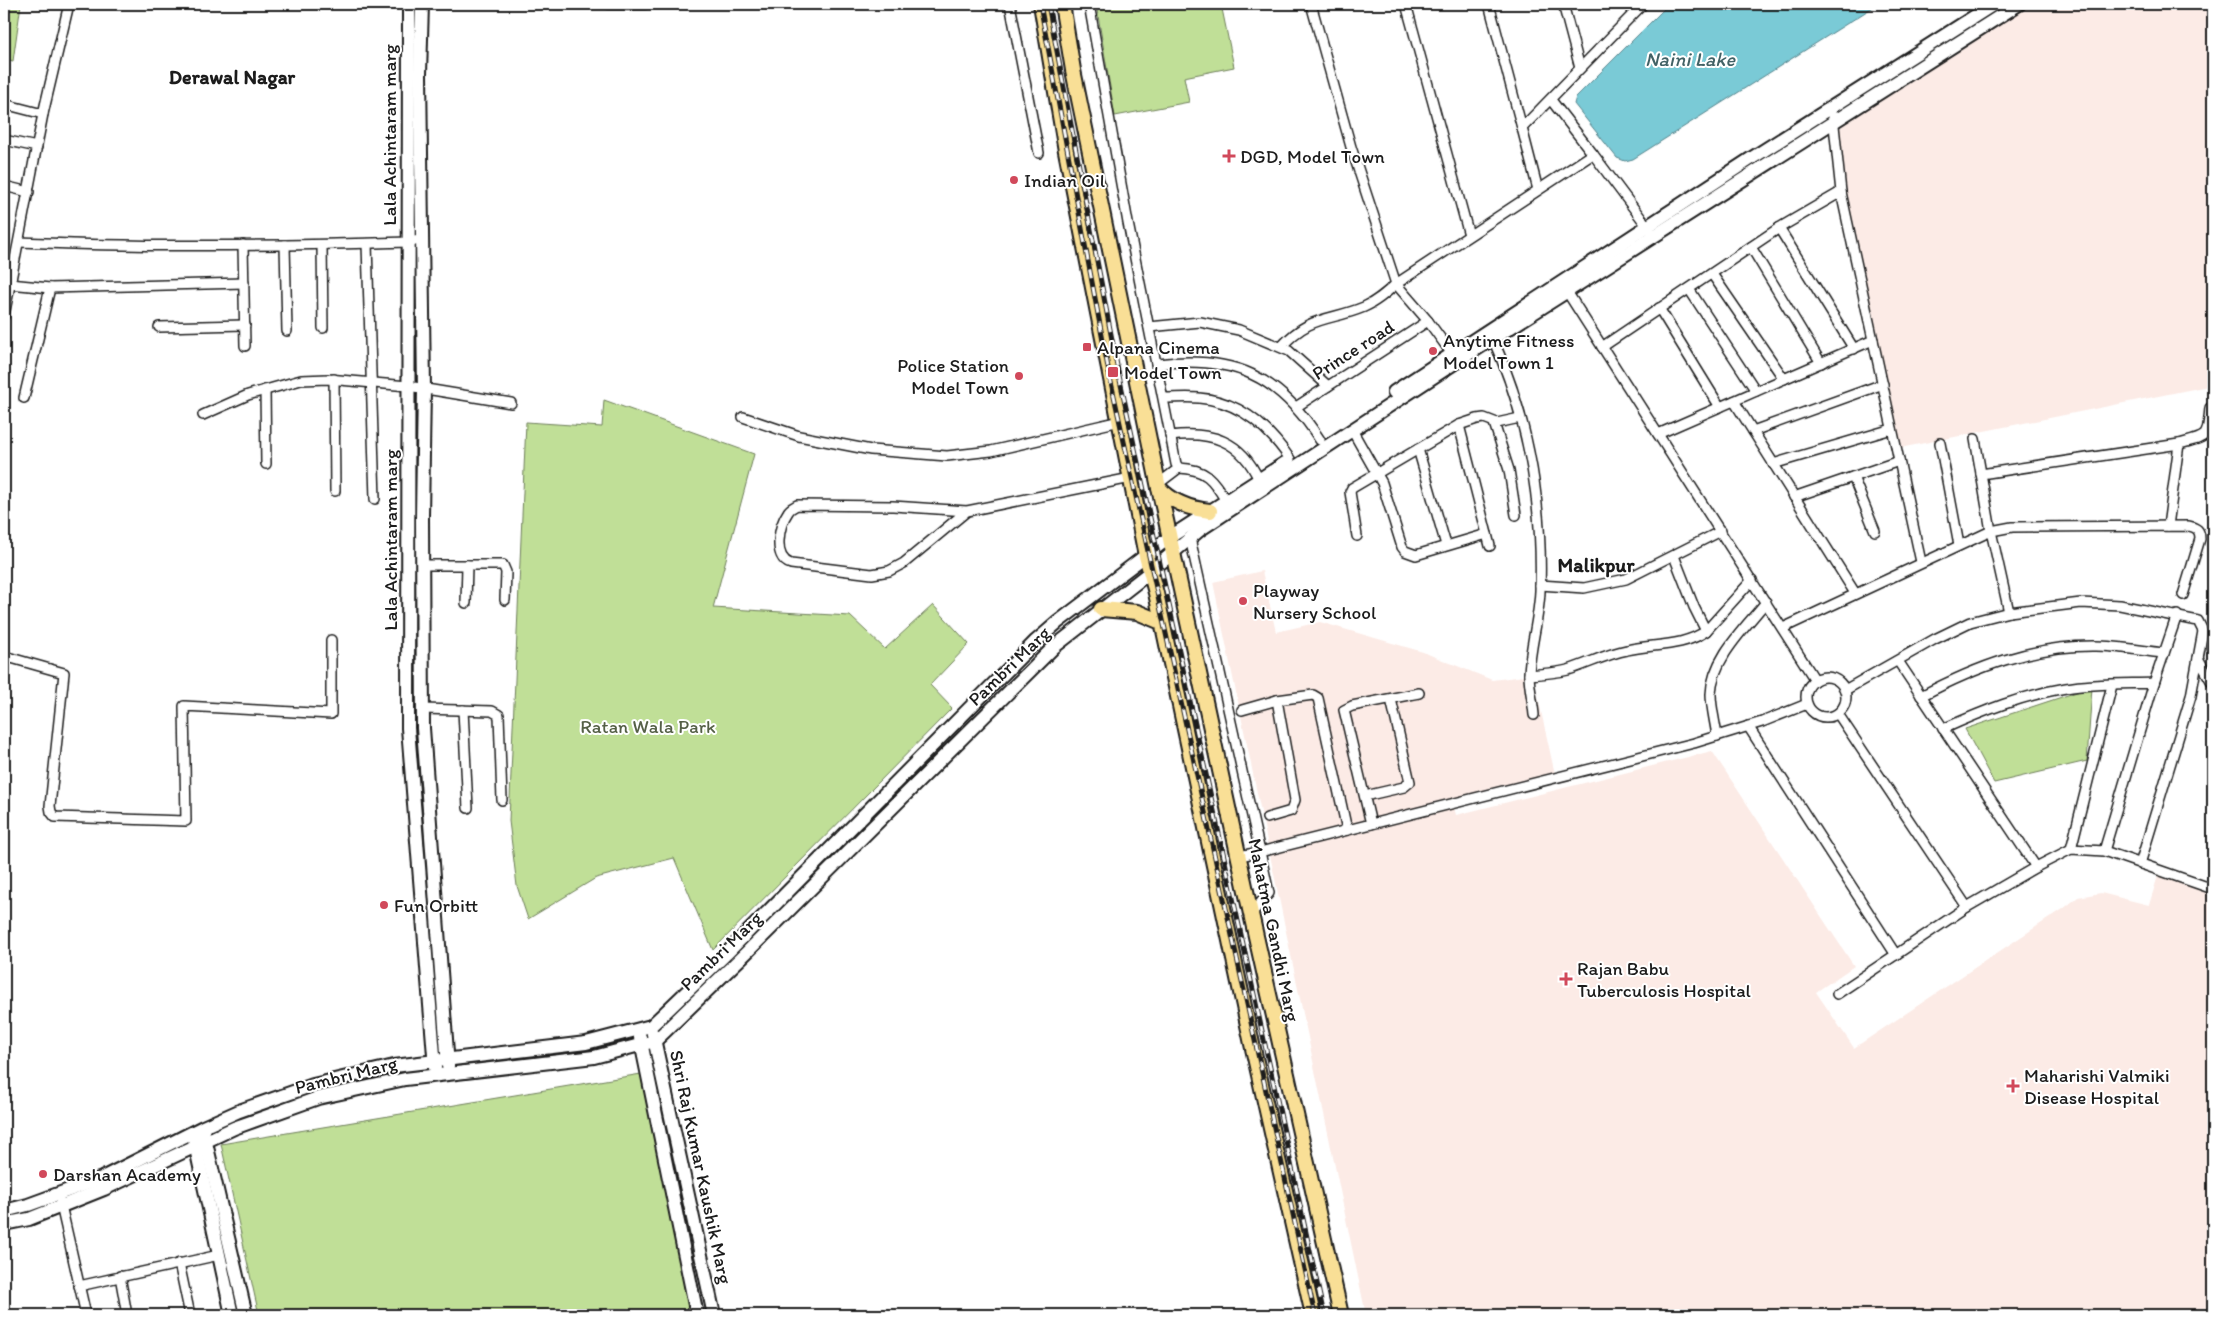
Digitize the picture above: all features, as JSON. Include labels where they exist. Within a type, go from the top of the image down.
[{"type":"main road","points":[[1041,4],[1066,151],[1146,556],[1312,1315]]},
{"type":"main road","points":[[1062,4],[1073,70],[1170,537]]},
{"type":"main road","points":[[1159,486],[1167,495],[1189,508],[1210,511]]},
{"type":"main road","name":"Mahatma Gandhi Marg","points":[[1170,537],[1251,914],[1341,1315]]},
{"type":"main road","points":[[1101,609],[1137,612],[1161,622]]},
{"type":"street","points":[[4,316],[30,192],[43,114],[69,4]]},
{"type":"street","name":"Lala Achintaram marg","points":[[409,4],[414,73],[414,241],[408,386],[408,728],[436,1075]]},
{"type":"street","name":"Lala Achintaram marg","points":[[414,73],[422,4]]},
{"type":"street","points":[[610,4],[645,4]]},
{"type":"street","points":[[1010,4],[1039,153]]},
{"type":"street","points":[[1089,4],[1128,222],[1170,436],[1176,464],[1179,468]]},
{"type":"street","points":[[1311,4],[1351,147],[1396,284],[1428,321],[1452,354]]},
{"type":"street","points":[[1406,4],[1469,235]]},
{"type":"street","points":[[1488,4],[1538,190]]},
{"type":"street","points":[[1563,4],[1580,68]]},
{"type":"street","points":[[1522,128],[1642,4]]},
{"type":"street","points":[[1564,287],[1647,226],[1994,4],[2002,14]]},
{"type":"street","points":[[1564,287],[1655,237],[2019,4]]},
{"type":"street","points":[[1551,100],[1655,237]]},
{"type":"street","points":[[4,104],[43,114]]},
{"type":"street","points":[[1832,106],[1841,192],[1921,562]]},
{"type":"street","points":[[4,140],[37,147]]},
{"type":"street","points":[[1281,347],[1291,336],[1312,321],[1365,306],[1382,296],[1396,284],[1593,154]]},
{"type":"street","points":[[4,186],[30,192]]},
{"type":"street","points":[[1602,347],[1779,228],[1841,192]]},
{"type":"street","points":[[1779,228],[1854,349]]},
{"type":"street","points":[[19,242],[80,245],[322,245],[414,241]]},
{"type":"street","name":"Lala Achintaram marg","points":[[414,241],[424,388],[423,709],[449,1073]]},
{"type":"street","points":[[243,244],[246,346]]},
{"type":"street","points":[[366,244],[375,499]]},
{"type":"street","points":[[285,245],[287,331]]},
{"type":"street","points":[[322,245],[324,328]]},
{"type":"street","points":[[1751,247],[1821,363]]},
{"type":"street","points":[[1712,274],[1784,379]]},
{"type":"street","points":[[10,284],[50,288],[244,283]]},
{"type":"street","points":[[1564,287],[1815,680]]},
{"type":"street","name":"Pambri Marg","points":[[59,1200],[104,1189],[234,1128],[318,1098],[405,1079],[594,1057],[649,1043],[1054,647],[1150,572],[1190,538],[1231,508],[1493,339],[1564,287]]},
{"type":"street","name":"Pambri Marg","points":[[59,1200],[239,1111],[312,1085],[394,1066],[586,1043],[651,1026],[869,811],[1036,641],[1058,622],[1170,537],[1452,354],[1564,287]]},
{"type":"street","points":[[24,398],[50,288]]},
{"type":"street","points":[[1689,289],[1756,391]]},
{"type":"street","points":[[1659,308],[1720,407]]},
{"type":"street","name":"Prince road","points":[[1296,406],[1428,321]]},
{"type":"street","points":[[1149,327],[1192,322],[1219,324],[1255,335],[1297,357],[1328,386]]},
{"type":"street","points":[[159,327],[245,325]]},
{"type":"street","points":[[1493,339],[1505,365],[1530,454],[1537,493],[1540,585],[1529,675],[1534,715]]},
{"type":"street","points":[[1658,434],[1873,340]]},
{"type":"street","points":[[1156,364],[1184,361],[1208,362],[1232,367],[1254,375],[1275,388],[1296,406],[1320,440]]},
{"type":"street","points":[[203,415],[265,390],[301,380],[334,379],[408,386],[511,403]]},
{"type":"street","points":[[334,379],[335,491]]},
{"type":"street","points":[[1753,431],[1883,384]]},
{"type":"street","points":[[265,390],[266,464]]},
{"type":"street","points":[[1164,398],[1200,398],[1230,406],[1253,418],[1270,433],[1290,460]]},
{"type":"street","points":[[1734,401],[1855,593]]},
{"type":"street","points":[[1981,474],[2179,444],[2204,437],[2207,433],[2210,408]]},
{"type":"street","points":[[743,417],[808,438],[871,450],[947,456],[991,451],[1120,421]]},
{"type":"street","points":[[1357,536],[1350,492],[1354,486],[1459,425],[1484,418],[1494,423],[1520,418]]},
{"type":"street","points":[[1494,423],[1509,470],[1516,515]]},
{"type":"street","points":[[1459,425],[1490,546]]},
{"type":"street","points":[[1773,464],[1892,429]]},
{"type":"street","points":[[1352,430],[1382,483],[1402,547],[1405,551],[1416,555],[1487,534]]},
{"type":"street","points":[[1170,436],[1190,433],[1205,434],[1220,439],[1245,457],[1259,480]]},
{"type":"street","points":[[1975,439],[1991,531],[2009,612]]},
{"type":"street","points":[[1940,443],[1960,545]]},
{"type":"street","points":[[2168,526],[2179,444]]},
{"type":"street","points":[[1418,449],[1446,545]]},
{"type":"street","points":[[1794,496],[1899,461]]},
{"type":"street","points":[[1159,486],[1179,468],[1198,470],[1205,473],[1216,485],[1226,501]]},
{"type":"street","points":[[1853,476],[1875,531]]},
{"type":"street","points":[[967,511],[904,563],[889,571],[872,574],[791,564],[781,558],[778,548],[787,513],[797,505],[893,506],[967,511],[1131,478]]},
{"type":"street","points":[[1783,628],[1991,531],[2012,527],[2189,526],[2196,528],[2200,532],[2200,538],[2183,595]]},
{"type":"street","points":[[1540,585],[1584,588],[1626,579],[1721,531]]},
{"type":"street","points":[[1190,538],[1269,893],[1251,914]]},
{"type":"street","points":[[1674,556],[1694,607],[1706,631]]},
{"type":"street","points":[[466,603],[467,565]]},
{"type":"street","points":[[422,566],[503,565],[506,572],[505,600]]},
{"type":"street","points":[[1529,675],[1569,670],[1600,657],[1627,650],[1688,641],[1706,631],[1752,580]]},
{"type":"street","points":[[1717,736],[1711,693],[1716,674],[1724,656],[1766,602]]},
{"type":"street","points":[[1846,690],[1935,639],[1970,622],[2009,612],[2081,602],[2120,605],[2177,615],[2198,621],[2203,631],[2192,696],[2140,864]]},
{"type":"street","points":[[2104,851],[2154,683],[2177,615]]},
{"type":"street","points":[[4,656],[64,673],[50,806],[51,812],[55,816],[186,821],[184,706],[331,714],[332,640]]},
{"type":"street","points":[[1921,696],[1978,668],[2052,648],[2096,646],[2164,653]]},
{"type":"street","points":[[2198,658],[2213,682]]},
{"type":"street","points":[[1898,661],[2036,867]]},
{"type":"street","points":[[1824,677],[1833,678],[1840,682],[1846,690],[1847,699],[1844,708],[1838,714],[1829,717],[1820,716],[1812,712],[1807,704],[1806,695],[1809,686],[1815,680],[1824,677]]},
{"type":"street","points":[[1943,729],[1980,712],[2021,698],[2068,688],[2154,683]]},
{"type":"street","points":[[2071,849],[2112,685]]},
{"type":"street","points":[[1371,824],[1344,710],[1352,706],[1418,693]]},
{"type":"street","points":[[1242,710],[1277,700],[1312,695],[1318,698],[1347,830]]},
{"type":"street","points":[[1365,796],[1404,788],[1410,782],[1391,699]]},
{"type":"street","points":[[1267,818],[1286,813],[1294,806],[1277,700]]},
{"type":"street","points":[[1239,856],[1717,736],[1807,704]]},
{"type":"street","points":[[423,709],[492,711],[499,715],[502,800]]},
{"type":"street","points":[[463,710],[468,808]]},
{"type":"street","points":[[1838,714],[1967,907]]},
{"type":"street","points":[[1748,726],[1896,955]]},
{"type":"street","points":[[869,811],[878,821]]},
{"type":"street","points":[[1837,994],[1967,907],[2071,849],[2104,851],[2213,889]]},
{"type":"street","name":"Shri Raj Kumar Kaushik Marg","points":[[651,1026],[649,1043],[696,1315]]},
{"type":"street","name":"Shri Raj Kumar Kaushik Marg","points":[[638,1030],[649,1043],[714,1315]]},
{"type":"street","points":[[198,1130],[219,1255],[232,1315]]},
{"type":"street","points":[[200,1143],[246,1315]]},
{"type":"street","points":[[4,1211],[59,1200]]},
{"type":"street","points":[[4,1224],[29,1219],[59,1200]]},
{"type":"street","points":[[59,1200],[86,1315]]},
{"type":"street","points":[[79,1286],[219,1255]]},
{"type":"street","points":[[179,1263],[190,1315]]},
{"type":"street","points":[[120,1276],[127,1315]]},
{"type":"shaded area","points":[[2025,4],[2213,4],[2213,385],[1900,448],[1831,130]]},
{"type":"shaded area","name":"Rajan Babu Tuberculosis Hospital","points":[[1262,571],[1276,632],[1320,622],[1423,652],[1492,680],[1533,675],[1556,779],[1453,803],[1456,815],[1712,751],[1854,966],[1816,992],[1854,1048],[2063,909],[2078,897],[2101,893],[2149,905],[2161,866],[2213,884],[2213,1315],[1366,1315],[1213,582]]},
{"type":"green space","points":[[4,4],[21,4],[13,61],[4,59]]},
{"type":"green space","points":[[1096,4],[1221,4],[1234,67],[1184,77],[1189,102],[1115,116]]},
{"type":"green space","name":"Ratan Wala Park","points":[[604,400],[754,454],[713,608],[850,616],[885,649],[933,605],[969,644],[930,685],[952,708],[713,950],[674,858],[596,878],[528,919],[517,886],[509,821],[526,422],[602,427]]},
{"type":"green space","points":[[2092,687],[2087,761],[1994,783],[1965,729]]},
{"type":"green space","points":[[647,1073],[696,1315],[259,1315],[221,1144]]},
{"type":"water","name":"Naini Lake","points":[[1669,4],[1878,4],[1633,159],[1625,161],[1617,158],[1574,104],[1576,97]]},
{"type":"railway","points":[[1040,4],[1109,373],[1315,1315]]},
{"type":"railway","points":[[1048,4],[1118,371],[1324,1315]]},
{"type":"place","name":"DGD, Model Town","points":[[1229,156]]},
{"type":"place","name":"Indian Oil","points":[[1014,180]]},
{"type":"place","name":"Alpana Cinema","points":[[1087,347]]},
{"type":"place","name":"Anytime Fitness Model Town 1","points":[[1433,351]]},
{"type":"place","name":"Model Town","points":[[1113,372]]},
{"type":"place","name":"Police Station Model Town","points":[[1019,376]]},
{"type":"place","name":"Playway Nursery School","points":[[1243,601]]},
{"type":"place","name":"Fun Orbitt","points":[[384,905]]},
{"type":"place","name":"Rajan Babu Tuberculosis Hospital","points":[[1566,979]]},
{"type":"place","name":"Maharishi Valmiki Disease Hospital","points":[[2013,1086]]},
{"type":"place","name":"Darshan Academy","points":[[43,1174]]},
{"type":"district","name":"Derawal Nagar","points":[[232,77]]},
{"type":"district","name":"Malikpur","points":[[1596,565]]}]
